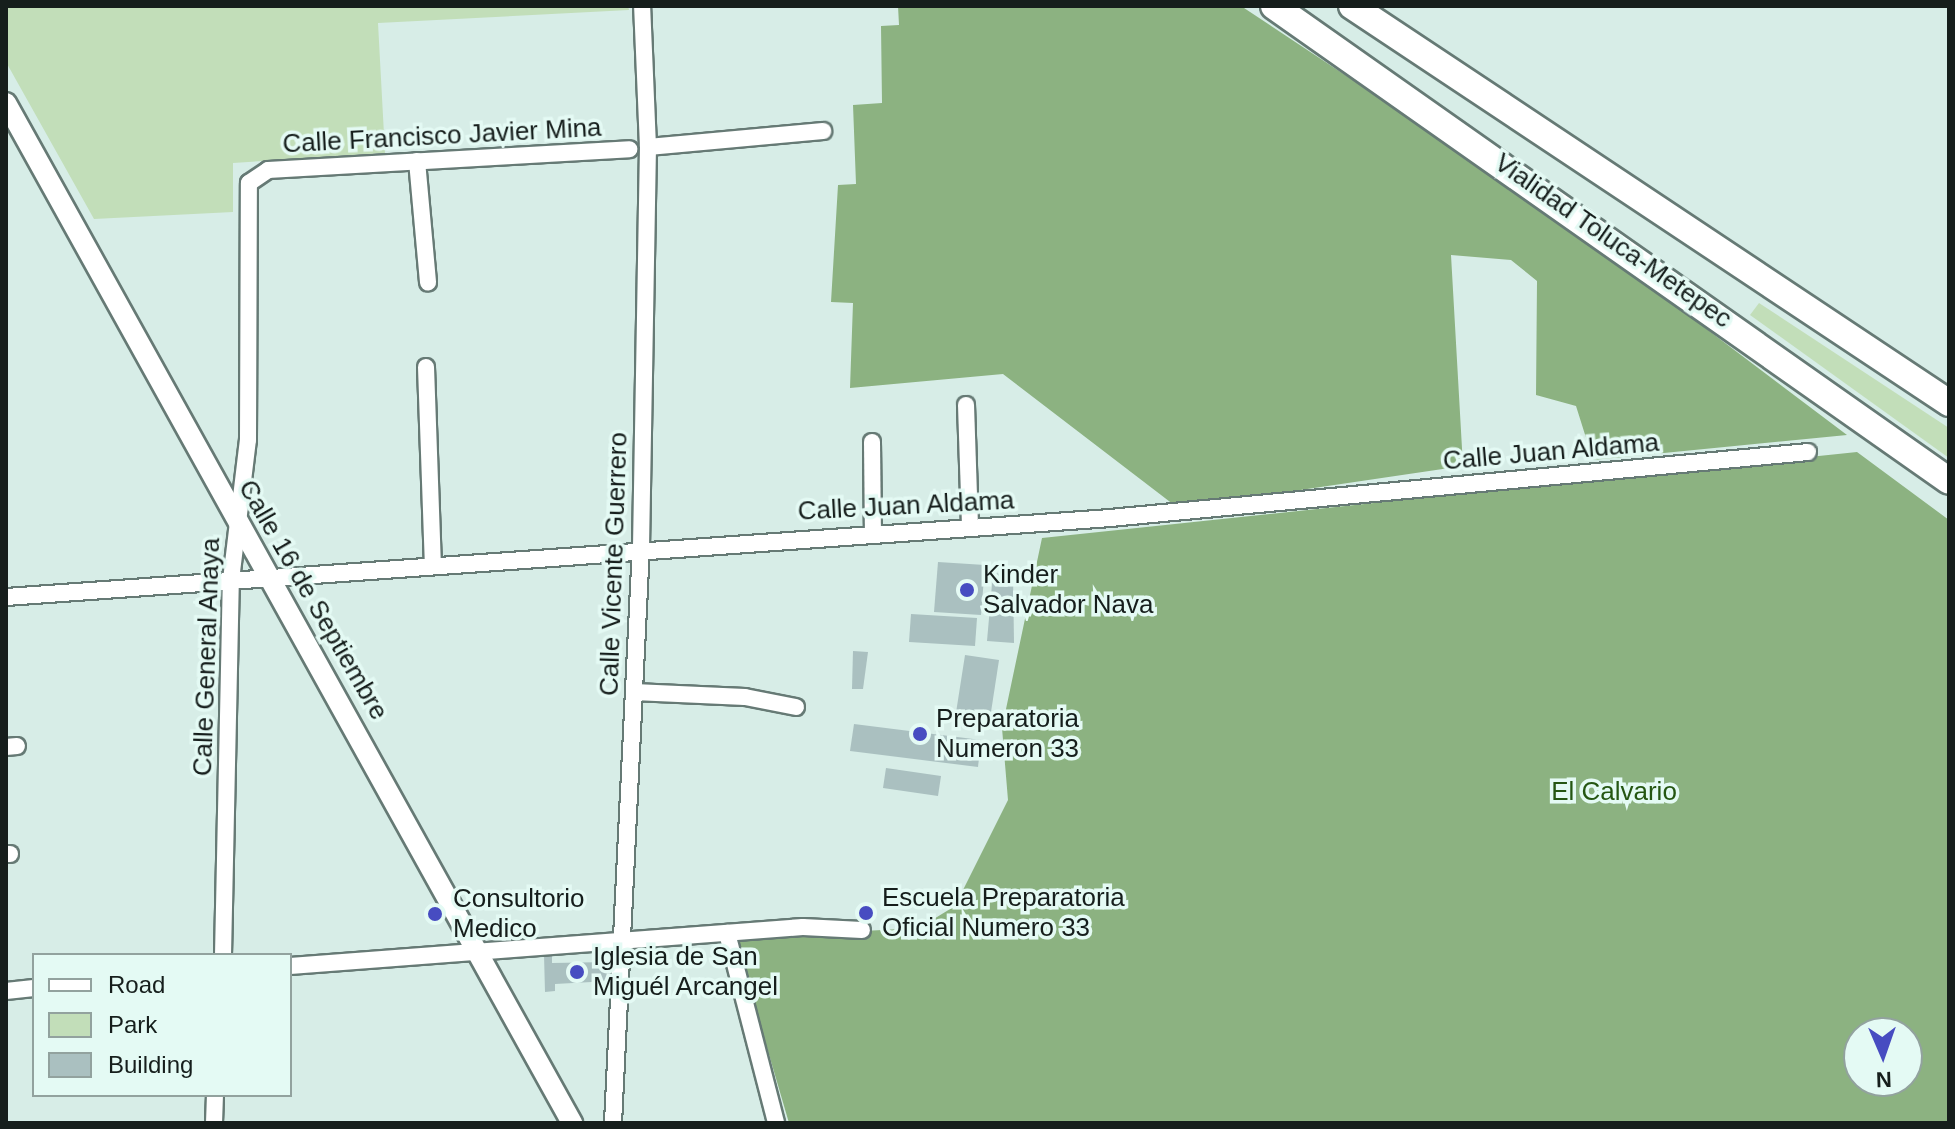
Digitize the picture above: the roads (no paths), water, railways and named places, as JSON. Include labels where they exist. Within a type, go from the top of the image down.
[{"type":"highway","name":"Vialidad Toluca-Metepec","points":[[1274,6],[1949,481]]},
{"type":"highway","name":"Vialidad Toluca-Metepec","points":[[1352,6],[1949,403]]},
{"type":"street","name":"Calle Vicente Guerrero","points":[[613,1123],[641,547],[648,147],[642,6]]},
{"type":"street","name":"Calle 16 de Septiembre","points":[[6,103],[237,521],[479,947],[572,1123]]},
{"type":"street","points":[[648,147],[823,131]]},
{"type":"street","name":"Calle Francisco Javier Mina","points":[[257,172],[629,149]]},
{"type":"street","points":[[417,161],[428,283]]},
{"type":"street","name":"Calle General Anaya","points":[[223,953],[231,580],[248,440],[247,211],[257,172]]},
{"type":"street","points":[[426,367],[433,563]]},
{"type":"street","points":[[966,405],[970,524]]},
{"type":"street","points":[[872,442],[873,531]]},
{"type":"street","name":"Calle Juan Aldama","points":[[6,597],[641,547],[970,524],[1155,515],[1808,452]]},
{"type":"street","points":[[634,692],[745,697],[796,707]]},
{"type":"street","points":[[292,966],[479,947],[727,933],[862,930]]},
{"type":"street","points":[[727,933],[776,1123]]},
{"type":"street","points":[[6,991],[32,988]]},
{"type":"street","points":[[214,1123],[215,1097]]},
{"type":"place","name":"Kinder Salvador Nava","points":[[967,590]]},
{"type":"place","name":"Preparatoria Numeron 33","points":[[920,734]]},
{"type":"place","name":"Escuela Preparatoria Oficial Numero 33","points":[[866,913]]},
{"type":"place","name":"Consultorio Medico","points":[[435,914]]},
{"type":"place","name":"Iglesia de San Miguél Arcangel","points":[[577,972]]},
{"type":"park label","name":"El Calvario","points":[[1614,792]]}]
